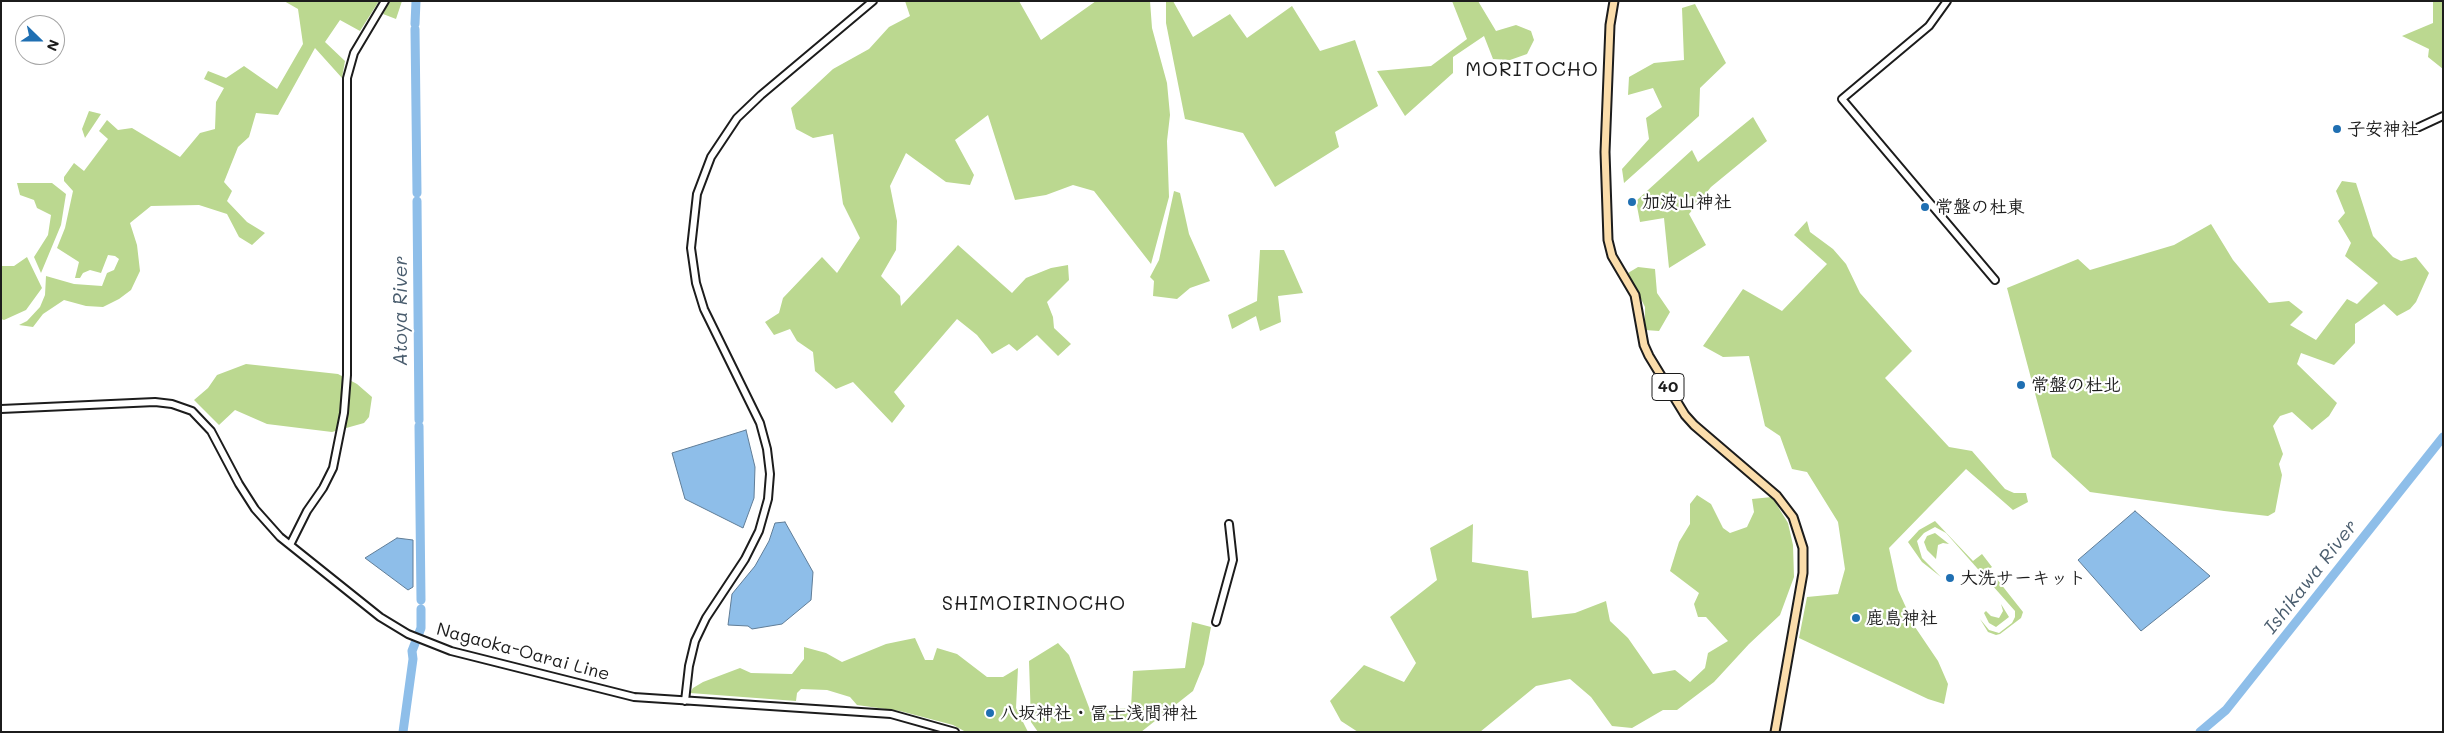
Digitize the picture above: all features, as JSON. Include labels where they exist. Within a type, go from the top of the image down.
[{"type":"main road","name":"40","points":[[1614,1],[1610,25],[1605,152],[1608,240],[1612,256],[1636,295],[1644,345],[1649,356],[1685,415],[1694,425],[1777,496],[1796,522],[1803,548],[1803,573],[1775,732]]},
{"type":"street","points":[[290,545],[307,510],[323,488],[333,468],[343,420],[347,375],[347,78],[354,53],[386,1]]},
{"type":"street","points":[[686,701],[689,666],[695,641],[706,618],[745,559],[759,531],[768,499],[770,474],[767,449],[760,423],[704,309],[696,283],[691,248],[697,194],[711,157],[737,118],[761,95],[872,1]]},
{"type":"street","points":[[1947,1],[1921,34],[1842,99],[1995,280]]},
{"type":"street","points":[[2417,128],[2443,116]]},
{"type":"street","name":"Nagaoka-Oarai Line","points":[[1,409],[155,402],[186,408],[207,425],[250,501],[273,530],[361,604],[424,641],[484,660],[640,698],[891,714],[955,732]]},
{"type":"street","points":[[1216,622],[1233,560],[1229,524]]},
{"type":"green space","points":[[284,1],[379,1],[360,31],[340,20],[325,42],[345,61],[342,78],[315,48],[278,115],[256,113],[249,137],[238,147],[224,182],[232,191],[227,201],[247,222],[265,233],[252,245],[239,237],[227,214],[199,205],[151,206],[130,223],[137,245],[140,271],[131,290],[103,307],[86,306],[64,300],[43,314],[33,327],[19,325],[27,321],[40,307],[45,295],[46,276],[74,284],[102,286],[107,273],[114,270],[119,259],[108,255],[101,273],[90,270],[83,273],[80,278],[75,278],[79,262],[57,248],[65,228],[73,191],[64,181],[64,177],[74,163],[84,171],[108,139],[99,131],[107,120],[118,130],[132,128],[180,157],[200,133],[215,129],[216,102],[224,88],[204,79],[208,71],[226,78],[244,66],[277,89],[303,44],[298,9]]},
{"type":"green space","points":[[390,1],[402,1],[396,19],[383,14]]},
{"type":"green space","points":[[905,1],[1019,1],[1041,40],[1096,1],[1150,1],[1152,28],[1167,83],[1170,115],[1167,141],[1169,197],[1151,264],[1094,191],[1073,185],[1046,195],[1015,200],[988,115],[955,140],[974,175],[970,185],[946,182],[906,153],[890,186],[897,221],[896,250],[881,276],[900,296],[901,306],[958,245],[1012,293],[1026,278],[1051,268],[1068,265],[1069,280],[1047,302],[1053,317],[1054,328],[1071,344],[1058,356],[1037,335],[1017,351],[1009,344],[992,354],[977,335],[957,319],[894,392],[905,406],[892,423],[853,382],[836,389],[815,371],[813,352],[797,341],[790,329],[774,335],[765,322],[779,313],[783,298],[822,257],[837,273],[860,238],[843,204],[833,134],[813,138],[796,129],[791,108],[833,69],[869,49],[889,27],[910,16]]},
{"type":"green space","points":[[1166,1],[1173,1],[1193,37],[1230,14],[1247,38],[1292,6],[1320,51],[1355,40],[1378,106],[1335,132],[1339,147],[1275,187],[1243,133],[1185,119],[1166,23]]},
{"type":"green space","points":[[1452,1],[1478,1],[1496,31],[1516,25],[1531,31],[1534,40],[1527,54],[1510,60],[1493,59],[1484,36],[1453,57],[1453,73],[1405,116],[1377,71],[1431,66],[1467,39]]},
{"type":"green space","points":[[2433,1],[2443,1],[2443,69],[2428,57],[2429,49],[2402,36],[2433,23]]},
{"type":"green space","points":[[1695,4],[1726,63],[1700,88],[1699,116],[1624,183],[1622,169],[1649,139],[1646,118],[1662,107],[1653,88],[1628,95],[1629,77],[1654,63],[1684,60],[1682,8]]},
{"type":"green space","points":[[89,111],[101,114],[85,138],[82,129]]},
{"type":"green space","points":[[1753,117],[1767,141],[1711,187],[1689,214],[1706,245],[1669,268],[1664,218],[1640,222],[1636,201],[1692,150],[1698,162]]},
{"type":"green space","points":[[2342,181],[2356,183],[2373,236],[2393,257],[2401,261],[2416,257],[2429,273],[2416,302],[2410,309],[2397,316],[2384,304],[2355,324],[2355,343],[2334,365],[2301,353],[2297,364],[2337,403],[2329,416],[2312,430],[2292,412],[2280,416],[2273,426],[2283,454],[2279,464],[2282,475],[2275,512],[2268,516],[2090,492],[2052,457],[2007,288],[2078,259],[2090,270],[2174,245],[2211,224],[2233,260],[2269,303],[2289,301],[2303,312],[2290,325],[2316,340],[2347,299],[2357,304],[2378,283],[2345,256],[2351,243],[2338,221],[2345,213],[2336,191]]},
{"type":"green space","points":[[17,183],[52,183],[66,194],[61,225],[41,273],[34,257],[48,235],[51,215],[37,208],[34,200],[20,195]]},
{"type":"green space","points":[[1174,191],[1180,193],[1189,234],[1210,281],[1190,288],[1177,299],[1153,296],[1154,281],[1150,277],[1159,260]]},
{"type":"green space","points":[[1807,221],[1810,232],[1833,249],[1846,264],[1860,293],[1912,351],[1885,378],[1949,447],[1972,451],[2005,489],[2014,493],[2026,493],[2028,502],[2013,510],[1966,469],[1889,548],[1898,590],[1915,627],[1938,661],[1948,684],[1944,704],[1928,699],[1799,638],[1807,597],[1838,594],[1845,569],[1838,522],[1807,472],[1792,469],[1780,436],[1765,426],[1749,356],[1723,357],[1703,346],[1743,289],[1782,311],[1827,264],[1794,235]]},
{"type":"green space","points":[[1260,250],[1284,250],[1303,293],[1278,296],[1281,322],[1260,331],[1256,316],[1232,329],[1228,315],[1257,301]]},
{"type":"green space","points":[[27,257],[42,288],[26,310],[4,320],[1,319],[1,266],[14,266]]},
{"type":"green space","points":[[1638,267],[1655,269],[1657,293],[1670,312],[1659,331],[1645,330],[1645,307],[1628,273]]},
{"type":"green space","points":[[246,364],[338,374],[357,384],[372,397],[369,417],[364,423],[332,432],[267,424],[235,410],[219,425],[194,400],[208,388],[217,375]]},
{"type":"green space","points":[[1697,495],[1711,504],[1723,528],[1730,533],[1747,527],[1754,512],[1752,499],[1772,497],[1788,523],[1793,545],[1794,577],[1780,615],[1749,644],[1714,682],[1677,710],[1663,710],[1632,728],[1612,726],[1591,697],[1570,679],[1536,686],[1480,732],[1358,732],[1341,721],[1330,701],[1364,665],[1404,682],[1416,663],[1390,617],[1437,580],[1430,548],[1473,524],[1472,562],[1528,571],[1532,618],[1575,613],[1606,601],[1610,621],[1628,638],[1653,674],[1675,670],[1690,682],[1705,668],[1708,653],[1728,641],[1706,617],[1698,617],[1694,604],[1699,593],[1670,571],[1679,542],[1690,524],[1690,504]]},
{"type":"green space","points":[[1935,521],[1973,561],[1982,554],[1992,567],[1989,569],[2023,612],[2021,618],[2000,634],[1996,635],[1988,632],[1980,619],[1989,630],[1999,633],[2012,623],[2015,611],[1946,533],[1935,527],[1924,533],[1917,541],[1922,558],[1941,577],[1922,562],[1908,542],[1919,530]]},
{"type":"green space","points":[[1935,533],[1949,544],[1943,543],[1938,545],[1936,559],[1927,550],[1924,542],[1927,536]]},
{"type":"green space","points":[[2001,604],[2009,617],[1996,627],[1989,623],[1984,613],[1986,611],[1991,616],[1999,618],[2003,611]]},
{"type":"green space","points":[[1192,622],[1211,627],[1204,664],[1193,691],[1141,732],[1038,732],[1031,722],[1029,661],[1058,643],[1069,655],[1090,710],[1131,708],[1133,671],[1185,668]]},
{"type":"green space","points":[[915,638],[925,660],[933,660],[937,648],[957,654],[987,677],[1003,677],[1018,668],[1016,708],[1028,732],[966,732],[953,725],[900,711],[857,705],[850,697],[827,690],[801,689],[797,693],[796,701],[690,693],[693,688],[703,682],[740,668],[751,673],[792,674],[804,659],[804,647],[826,653],[842,662],[886,644]]},
{"type":"water","points":[[746,430],[755,467],[754,498],[743,528],[685,499],[672,453]]},
{"type":"water","points":[[2135,511],[2210,576],[2141,631],[2078,560]]},
{"type":"water","points":[[785,522],[813,572],[811,600],[782,624],[752,629],[748,626],[728,625],[732,594],[755,566],[769,541],[775,523]]},
{"type":"water","points":[[397,538],[413,540],[413,587],[408,590],[365,558]]},
{"type":"waterway","name":"Atoya River","points":[[415,24],[416,1]]},
{"type":"waterway","name":"Atoya River","points":[[415,29],[417,193]]},
{"type":"waterway","name":"Atoya River","points":[[417,201],[419,420]]},
{"type":"waterway","name":"Atoya River","points":[[419,426],[421,600]]},
{"type":"waterway","name":"Ishikawa River","points":[[2200,732],[2226,710],[2443,437]]},
{"type":"waterway","name":"Atoya River","points":[[403,732],[413,659],[412,651],[421,628],[421,609]]},
{"type":"place","name":"子安神社","points":[[2337,129]]},
{"type":"place","name":"加波山神社","points":[[1632,202]]},
{"type":"place","name":"常盤の杜東","points":[[1925,207]]},
{"type":"place","name":"常盤の杜北","points":[[2021,385]]},
{"type":"place","name":"大洗サーキット","points":[[1950,578]]},
{"type":"place","name":"鹿島神社","points":[[1856,618]]},
{"type":"place","name":"八坂神社・冨士浅間神社","points":[[990,713]]},
{"type":"district","name":"MORITOCHO","points":[[1532,70]]},
{"type":"district","name":"SHIMOIRINOCHO","points":[[1034,604]]}]
